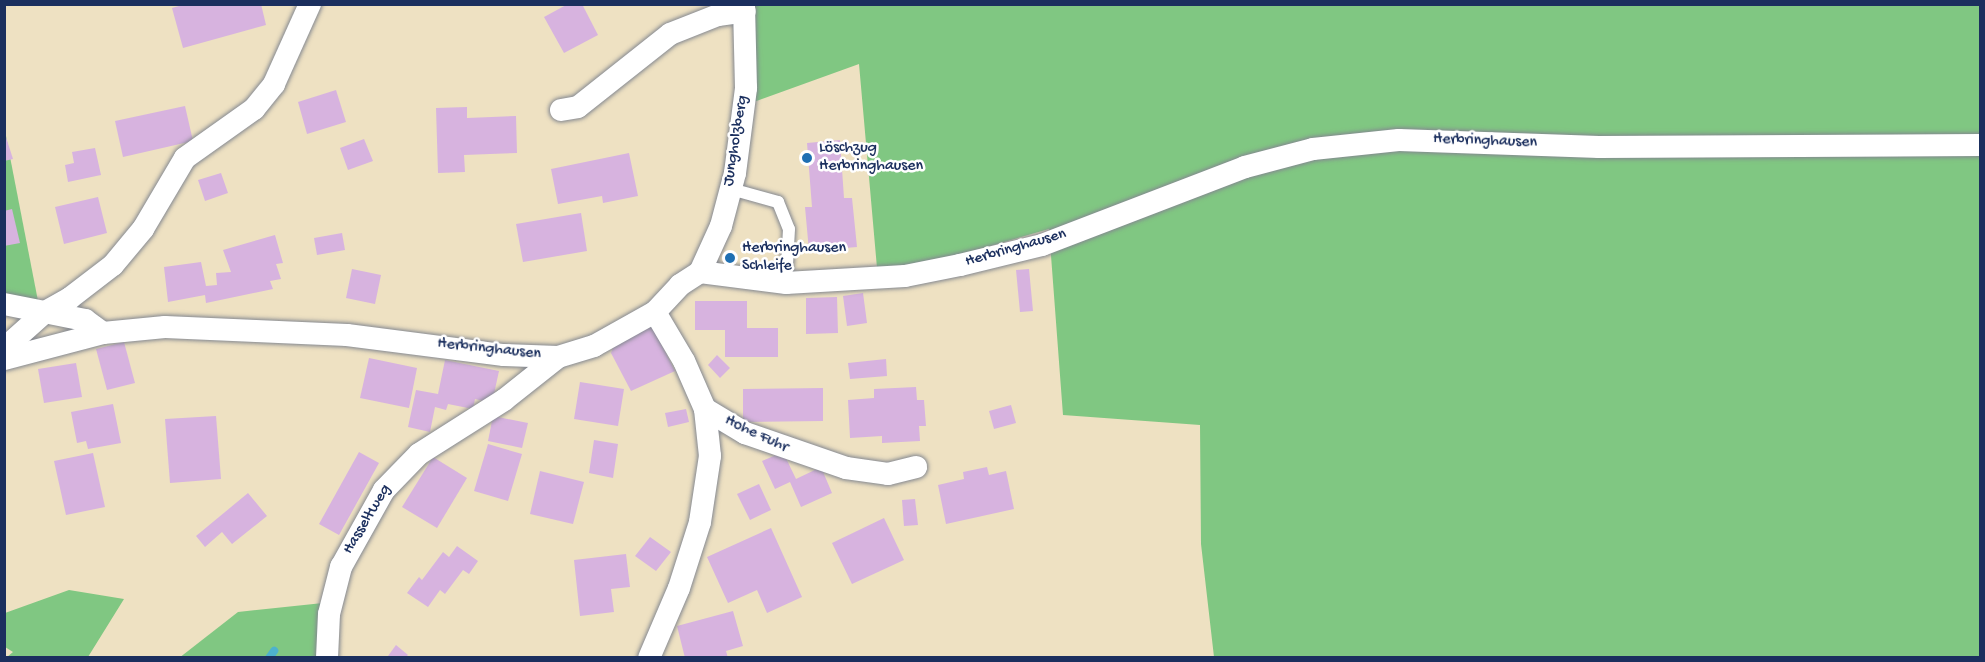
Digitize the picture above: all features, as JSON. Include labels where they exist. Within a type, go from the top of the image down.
[{"type":"street","name":"Herbringhausen","points":[[310,4],[274,84],[254,109],[185,158],[143,230],[113,265],[70,298],[45,312],[7,346],[6,358],[103,333],[165,327],[347,335],[504,355],[558,357],[594,346],[655,312],[680,285],[700,272],[786,283],[905,276],[1042,245],[1245,167],[1313,149],[1399,140],[1599,147],[1980,145]]},
{"type":"street","points":[[561,110],[578,107],[670,34],[718,15],[745,8]]},
{"type":"street","name":"Jungholzberg","points":[[700,272],[721,226],[731,189],[746,88],[745,8]]},
{"type":"street","points":[[4,304],[85,320],[103,333]]},
{"type":"street","name":"Hohe Fuhr","points":[[655,312],[684,361],[705,409],[745,433],[846,468],[888,474],[916,467]]},
{"type":"street","name":"Hasseltweg","points":[[327,657],[329,614],[341,567],[384,490],[419,454],[504,400],[558,357]]},
{"type":"street","points":[[649,657],[693,549],[706,495],[711,456],[705,409]]},
{"type":"lane","points":[[731,189],[778,202],[789,230],[786,283]]},
{"type":"green space","points":[[753,5],[1980,5],[1980,657],[1214,657],[1201,544],[1200,425],[1063,415],[1049,229],[939,261],[877,268],[859,64],[751,103]]},
{"type":"green space","points":[[5,131],[38,301],[5,295]]},
{"type":"green space","points":[[69,590],[124,599],[88,657],[7,657],[13,652],[5,647],[5,613]]},
{"type":"green space","points":[[323,603],[316,657],[179,658],[238,612]]},
{"type":"building","points":[[186,4],[261,4],[266,25],[183,48],[172,8]]},
{"type":"building","points":[[568,4],[582,4],[598,35],[564,53],[544,17]]},
{"type":"building","points":[[336,90],[346,122],[307,134],[298,102]]},
{"type":"building","points":[[185,106],[193,141],[123,157],[115,121]]},
{"type":"building","points":[[467,107],[467,118],[516,116],[517,153],[464,155],[465,172],[438,173],[436,108]]},
{"type":"building","points":[[4,131],[13,159],[4,161]]},
{"type":"building","points":[[364,139],[373,161],[348,170],[340,148]]},
{"type":"building","points":[[840,140],[844,198],[852,198],[857,247],[809,251],[805,207],[812,207],[807,143]]},
{"type":"building","points":[[95,148],[101,175],[68,182],[65,165],[74,163],[72,152]]},
{"type":"building","points":[[629,153],[638,196],[603,203],[602,196],[558,204],[551,169]]},
{"type":"building","points":[[221,173],[228,193],[205,201],[198,180]]},
{"type":"building","points":[[98,197],[107,233],[64,244],[55,207]]},
{"type":"building","points":[[12,209],[20,243],[4,246],[4,211]]},
{"type":"building","points":[[581,213],[587,251],[523,262],[516,224]]},
{"type":"building","points":[[342,233],[345,250],[317,255],[314,238]]},
{"type":"building","points":[[275,235],[283,263],[276,264],[281,279],[270,281],[273,289],[206,303],[205,295],[168,302],[164,267],[201,262],[206,286],[217,285],[216,273],[231,272],[223,250]]},
{"type":"building","points":[[352,269],[381,275],[375,304],[346,298]]},
{"type":"building","points":[[1029,269],[1033,311],[1020,312],[1016,270]]},
{"type":"building","points":[[863,293],[867,323],[847,326],[843,296]]},
{"type":"building","points":[[837,297],[838,333],[806,334],[806,298]]},
{"type":"building","points":[[695,301],[747,301],[747,328],[778,328],[778,357],[725,357],[725,330],[695,330]]},
{"type":"building","points":[[652,326],[675,371],[631,391],[611,353],[615,343]]},
{"type":"building","points":[[124,342],[135,383],[107,390],[96,349]]},
{"type":"building","points":[[717,355],[730,368],[720,378],[708,365]]},
{"type":"building","points":[[369,358],[417,368],[409,408],[360,398]]},
{"type":"building","points":[[886,359],[887,376],[850,379],[848,363]]},
{"type":"building","points":[[445,360],[499,371],[492,403],[475,399],[473,409],[448,404],[446,410],[435,407],[430,432],[408,427],[416,390],[438,394]]},
{"type":"building","points":[[76,363],[82,397],[44,403],[38,369]]},
{"type":"building","points":[[580,382],[624,389],[618,426],[574,419]]},
{"type":"building","points":[[916,387],[917,400],[924,400],[926,426],[919,426],[920,441],[882,443],[882,436],[850,438],[848,400],[874,398],[874,389]]},
{"type":"building","points":[[823,388],[823,421],[743,422],[743,389]]},
{"type":"building","points":[[113,404],[121,443],[88,449],[86,441],[77,443],[71,412]]},
{"type":"building","points":[[1011,405],[1016,423],[994,429],[989,411]]},
{"type":"building","points":[[686,409],[689,422],[668,427],[665,413]]},
{"type":"building","points":[[216,416],[221,479],[170,483],[165,419]]},
{"type":"building","points":[[493,416],[528,423],[522,448],[488,441]]},
{"type":"building","points":[[594,440],[618,444],[613,478],[589,473]]},
{"type":"building","points":[[488,444],[522,454],[508,501],[474,491]]},
{"type":"building","points":[[359,452],[379,463],[339,535],[319,524]]},
{"type":"building","points":[[783,452],[796,479],[821,467],[832,493],[801,507],[790,482],[775,489],[762,461]]},
{"type":"building","points":[[93,453],[105,507],[66,515],[54,461]]},
{"type":"building","points":[[433,457],[467,478],[437,528],[402,507]]},
{"type":"building","points":[[987,467],[989,475],[1006,471],[1014,509],[946,524],[938,485],[964,479],[963,472]]},
{"type":"building","points":[[540,471],[584,482],[573,524],[530,514]]},
{"type":"building","points":[[759,484],[771,510],[750,520],[737,494]]},
{"type":"building","points":[[248,493],[267,516],[232,544],[222,532],[205,547],[196,536]]},
{"type":"building","points":[[915,499],[918,525],[904,526],[902,500]]},
{"type":"building","points":[[884,518],[904,560],[852,584],[832,543]]},
{"type":"building","points":[[771,528],[802,597],[767,613],[757,590],[728,603],[707,557]]},
{"type":"building","points":[[650,537],[671,552],[656,571],[635,556]]},
{"type":"building","points":[[457,546],[478,561],[469,574],[463,570],[445,594],[440,590],[428,607],[407,593],[419,577],[422,580],[443,552],[449,557]]},
{"type":"building","points":[[626,554],[630,587],[611,589],[614,612],[580,616],[574,560]]},
{"type":"building","points":[[733,611],[743,646],[726,651],[728,658],[685,658],[677,626]]},
{"type":"building","points":[[396,645],[408,655],[405,658],[388,656]]},
{"type":"waterway","points":[[269,658],[274,651]]},
{"type":"place","name":"Löschzug Herbringhausen","points":[[807,158]]},
{"type":"place","name":"Herbringhausen Schleife","points":[[730,258]]}]
